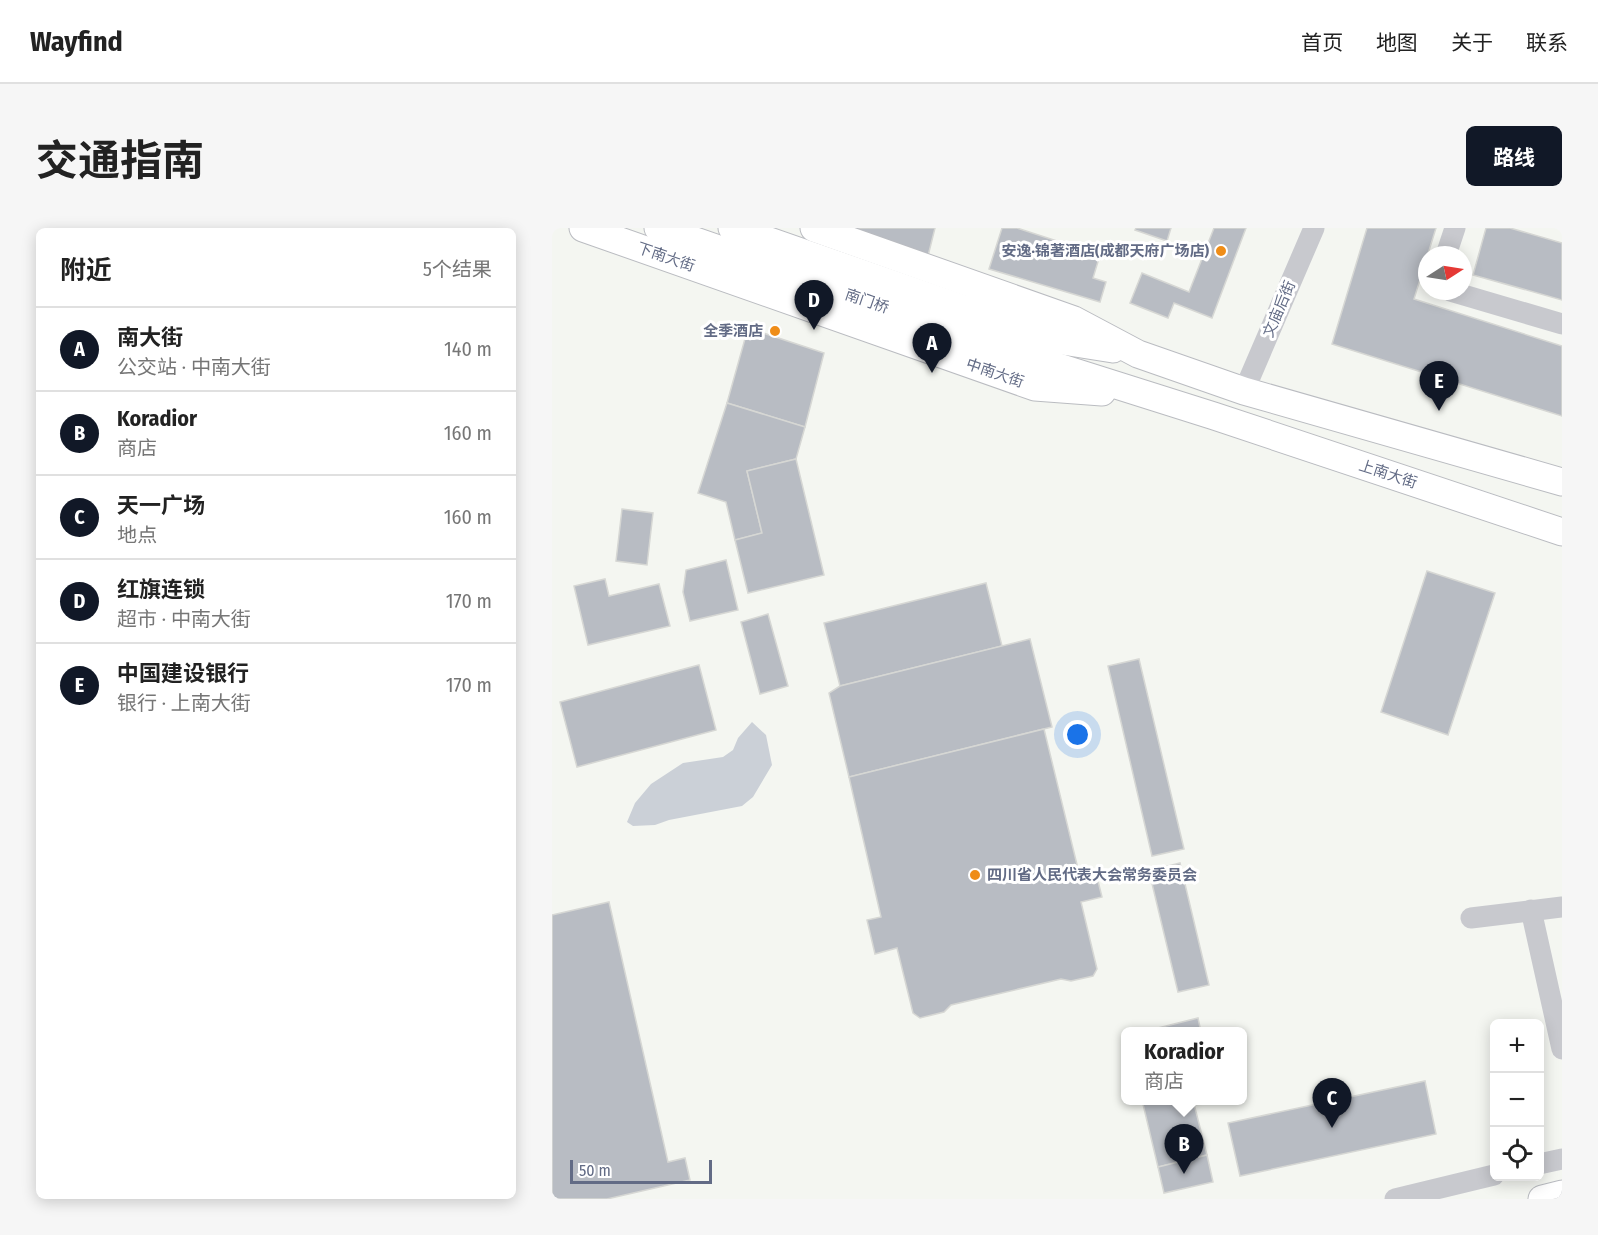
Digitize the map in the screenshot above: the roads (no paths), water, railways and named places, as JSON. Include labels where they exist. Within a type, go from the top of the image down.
[{"type":"main road","name":"下南大街","points":[[583,228],[749,287]]},
{"type":"main road","name":"南门桥","points":[[658,228],[1046,351]]},
{"type":"main road","name":"南门桥","points":[[732,228],[1046,351]]},
{"type":"main road","points":[[814,228],[1074,320],[1138,354],[1244,391],[1562,482]]},
{"type":"main road","name":"中南大街","points":[[749,287],[1035,387],[1145,395]]},
{"type":"main road","name":"中南大街","points":[[1046,351],[1145,395],[1214,416]]},
{"type":"main road","points":[[1046,351],[1138,354]]},
{"type":"main road","name":"上南大街","points":[[1214,416],[1562,532]]},
{"type":"main road","points":[[1542,1199],[1562,1194]]},
{"type":"street","name":"文庙后街","points":[[1244,391],[1314,228]]},
{"type":"street","points":[[1449,246],[1455,228]]},
{"type":"street","points":[[1472,297],[1562,324]]},
{"type":"street","points":[[1471,918],[1562,907]]},
{"type":"street","points":[[1531,910],[1562,1049]]},
{"type":"street","points":[[1544,1163],[1562,1159]]},
{"type":"street","points":[[1395,1199],[1490,1176]]},
{"type":"place","name":"安逸·锦著酒店(成都天府广场店)","points":[[1221,251]]},
{"type":"place","name":"红旗连锁","points":[[814,330]]},
{"type":"place","name":"全季酒店","points":[[775,331]]},
{"type":"place","name":"南大街","points":[[932,373]]},
{"type":"place","name":"中国建设银行","points":[[1439,411]]},
{"type":"place","name":"四川省人民代表大会常务委员会","points":[[975,875]]},
{"type":"place","name":"天一广场","points":[[1332,1128]]},
{"type":"place","name":"Koradior","points":[[1184,1174]]}]
